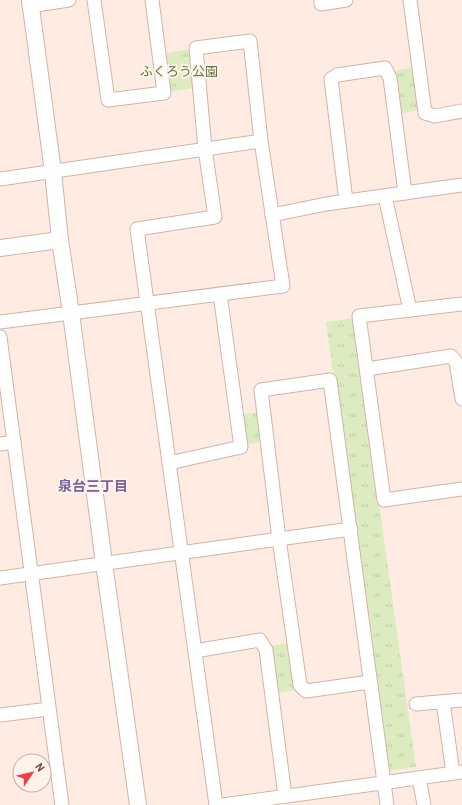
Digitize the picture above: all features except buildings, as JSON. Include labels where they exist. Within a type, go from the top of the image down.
[{"type":"street","points":[[69,0],[29,3],[138,805]]},
{"type":"street","points":[[94,0],[108,100],[164,93],[152,0]]},
{"type":"street","points":[[321,0],[321,4],[346,0]]},
{"type":"street","points":[[410,0],[425,114],[435,116],[462,111]]},
{"type":"street","points":[[0,322],[147,303],[283,286],[261,141],[250,41],[196,48],[205,149],[215,217],[137,230],[147,303],[169,463],[181,553],[216,805]]},
{"type":"street","points":[[346,201],[331,79],[337,75],[385,68],[390,78],[405,193]]},
{"type":"street","points":[[0,179],[261,141]]},
{"type":"street","points":[[272,215],[346,201],[462,185]]},
{"type":"street","points":[[385,196],[410,310]]},
{"type":"street","points":[[0,248],[60,240]]},
{"type":"street","points":[[169,463],[241,447],[220,294]]},
{"type":"street","points":[[462,304],[359,316],[384,500],[462,490]]},
{"type":"street","points":[[0,337],[62,805]]},
{"type":"street","points":[[366,369],[452,356],[456,362],[462,399]]},
{"type":"street","points":[[370,682],[306,691],[300,685],[279,539],[261,390],[330,380],[351,529],[386,805]]},
{"type":"street","points":[[0,444],[14,442]]},
{"type":"street","points":[[0,578],[351,529]]},
{"type":"street","points":[[195,651],[260,640],[266,650],[285,796]]},
{"type":"street","points":[[416,704],[462,700]]},
{"type":"street","points":[[222,805],[458,773],[444,702]]},
{"type":"street","points":[[0,715],[49,709]]},
{"type":"street","points":[[419,778],[424,805]]},
{"type":"green space","name":"ふくろう公園","points":[[196,48],[199,87],[164,93],[159,54]]},
{"type":"green space","points":[[415,67],[421,110],[398,114],[393,71]]},
{"type":"green space","points":[[353,318],[416,767],[387,771],[326,322]]},
{"type":"green space","points":[[258,412],[263,442],[243,445],[239,415]]},
{"type":"green space","points":[[290,643],[297,690],[276,693],[269,646]]},
{"type":"district","name":"泉台三丁目","points":[[93,485]]}]
